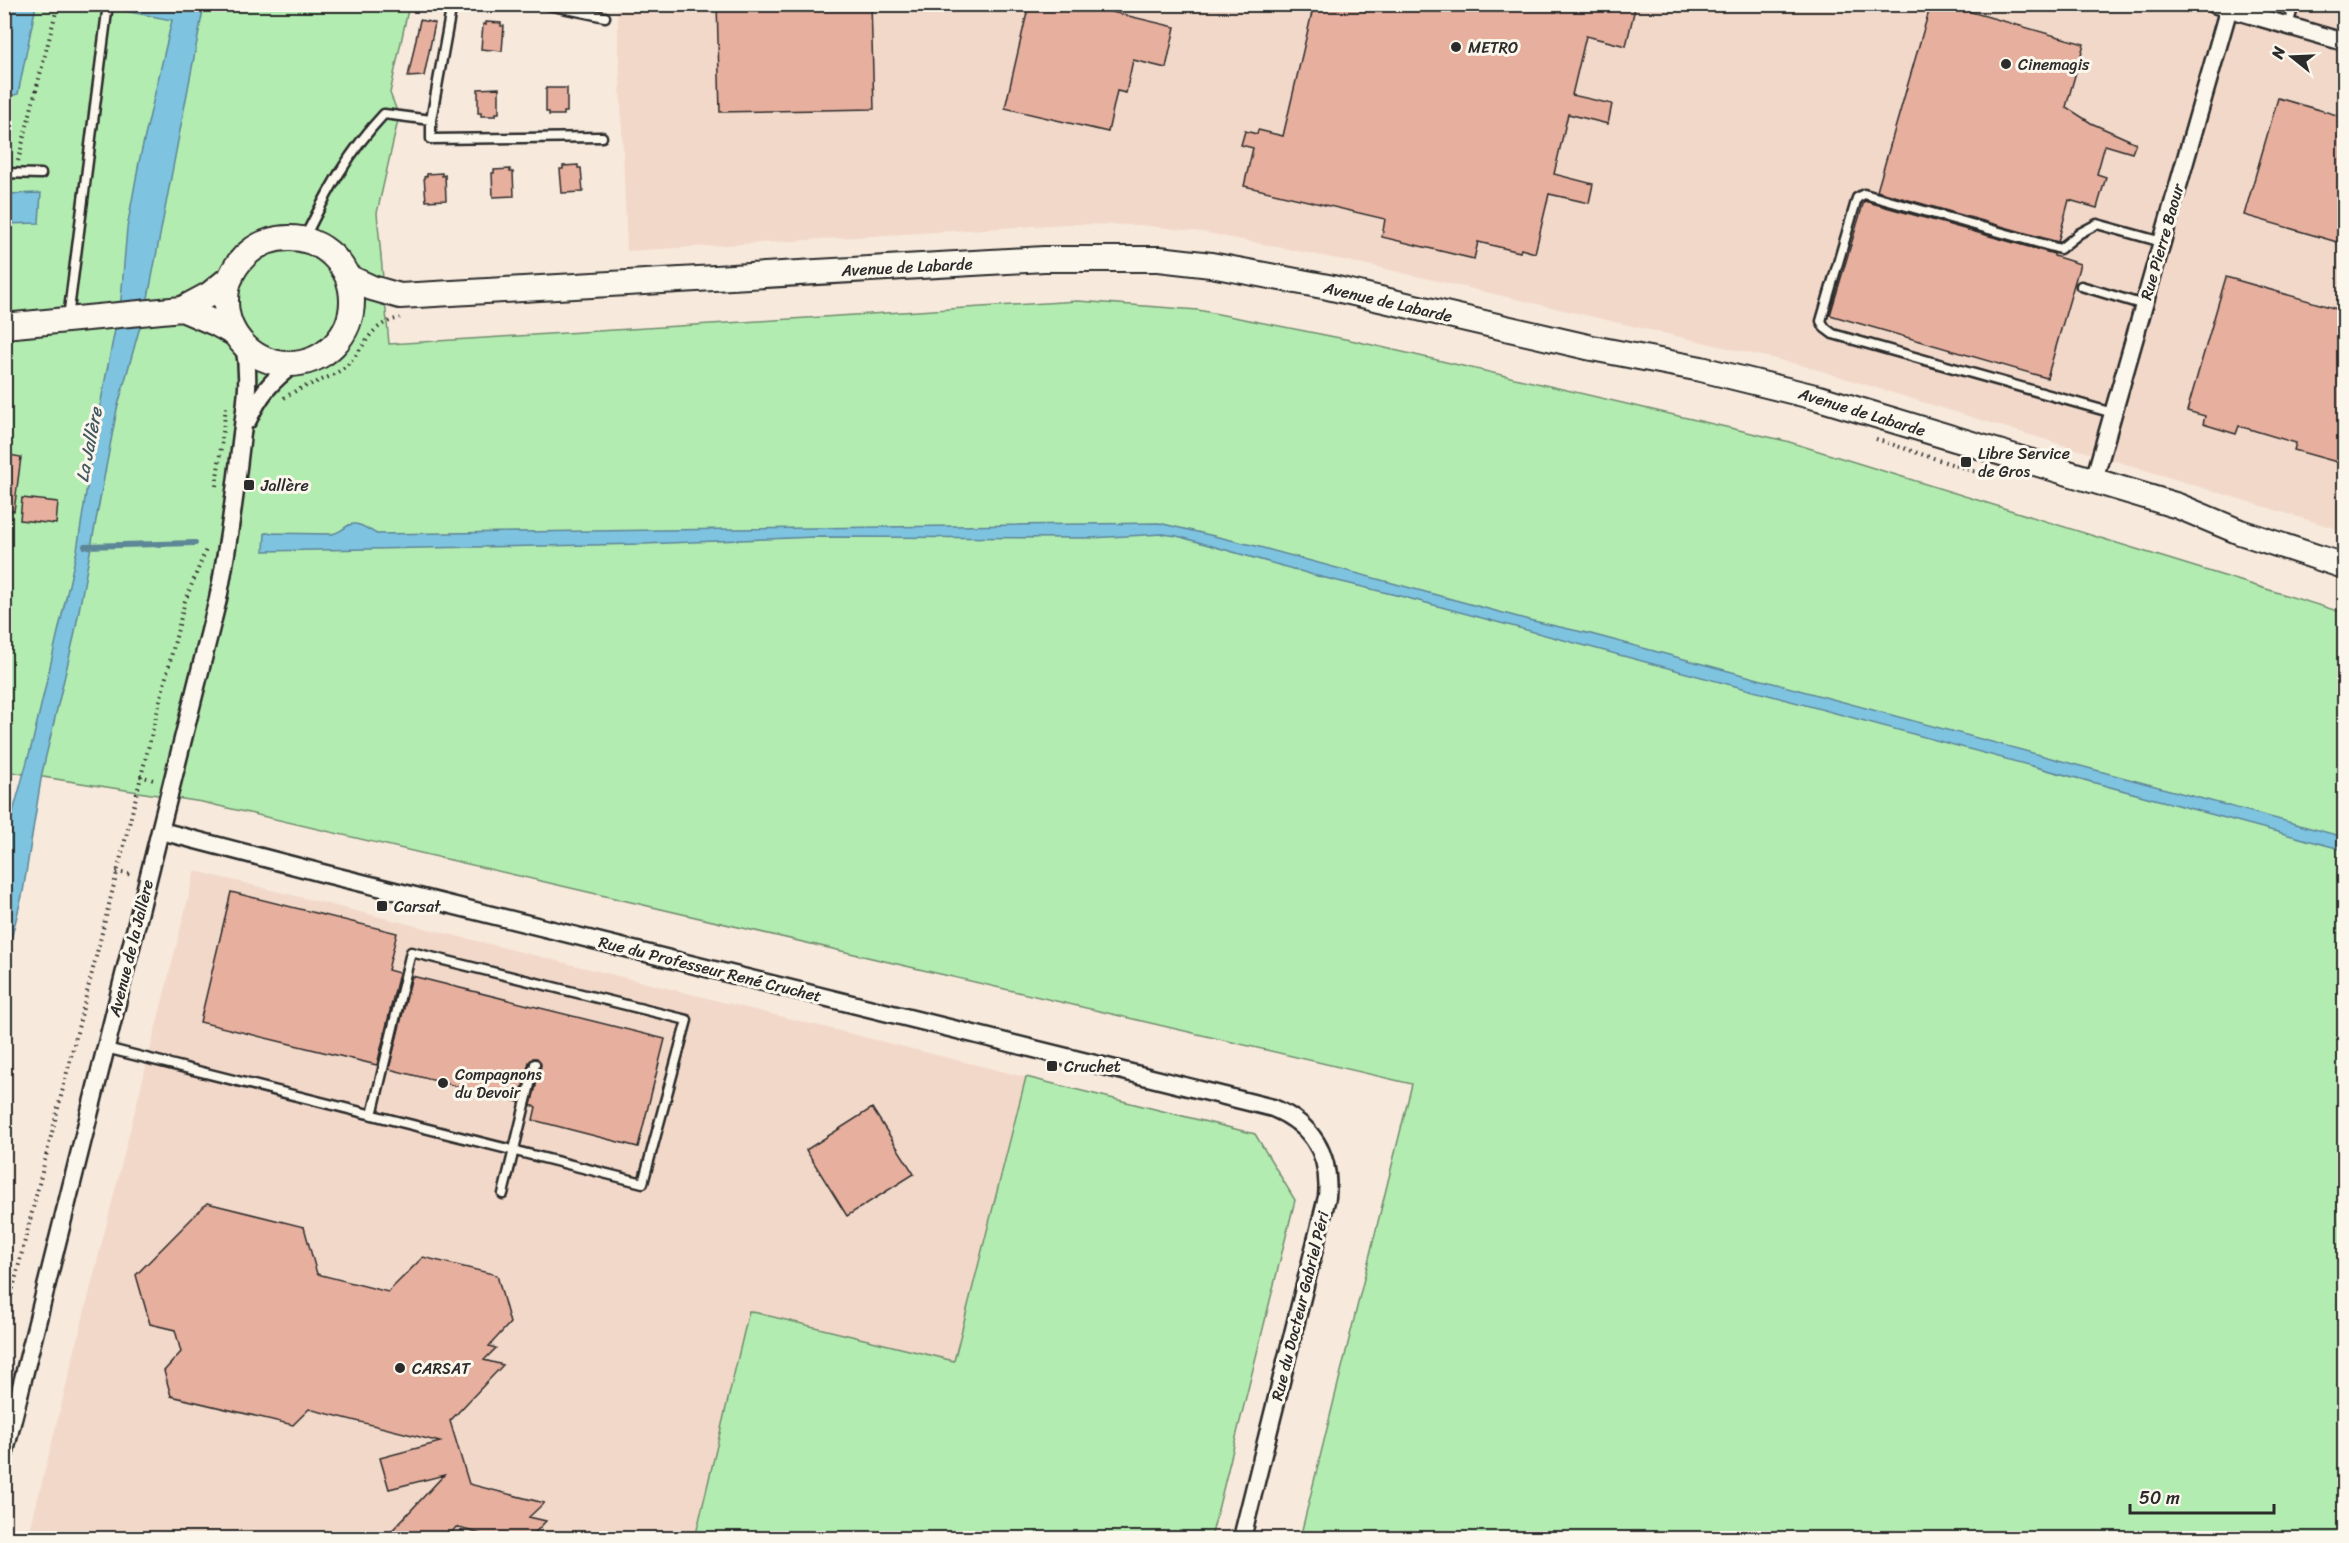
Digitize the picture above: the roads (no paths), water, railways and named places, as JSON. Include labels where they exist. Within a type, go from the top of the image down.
[{"type":"main road","points":[[182,309],[215,323],[240,340],[255,354],[267,360],[294,364],[308,362],[332,348],[348,325],[352,301],[348,278],[335,257],[315,243],[304,239],[279,239],[255,248],[237,265],[227,288],[227,312],[240,340]]},
{"type":"main road","name":"Avenue de Labarde","points":[[348,325],[382,304],[402,307],[1044,259],[1159,259],[1211,265],[1328,287],[1592,348],[1701,369],[1819,398],[2178,506],[2240,532],[2344,566]]},
{"type":"main road","points":[[4,326],[182,309],[210,294],[231,276]]},
{"type":"main road","name":"Avenue de Labarde","points":[[348,278],[372,288],[402,307]]},
{"type":"street","points":[[2224,6],[2344,42]]},
{"type":"street","name":"Rue Pierre Baour","points":[[2094,480],[2162,242],[2224,6]]},
{"type":"street","name":"Avenue de la Jallère","points":[[4,1455],[218,599],[230,534],[241,437],[254,396],[240,340]]},
{"type":"street","name":"Avenue de la Jallère","points":[[254,396],[294,364]]},
{"type":"street","name":"Rue du Professeur René Cruchet","points":[[161,831],[337,877],[1260,1104]]},
{"type":"street","name":"Rue du Docteur Gabriel Péri","points":[[1242,1539],[1327,1197],[1328,1182],[1323,1154],[1308,1130],[1286,1113],[1260,1104]]},
{"type":"lane","points":[[68,319],[108,4]]},
{"type":"lane","points":[[452,4],[431,120],[431,139],[602,137]]},
{"type":"lane","points":[[543,4],[605,17]]},
{"type":"lane","points":[[2288,26],[2294,4]]},
{"type":"lane","points":[[304,239],[324,200],[361,139],[384,114],[431,120]]},
{"type":"lane","points":[[4,173],[41,174]]},
{"type":"lane","points":[[2113,413],[1833,334],[1825,328],[1821,321],[1824,310],[1857,198],[1864,194],[2060,249],[2080,233],[2097,224],[2162,242]]},
{"type":"lane","points":[[2081,286],[2144,305]]},
{"type":"lane","points":[[106,1048],[372,1115],[514,1150],[643,1183],[687,1020],[411,952],[372,1115]]},
{"type":"lane","points":[[503,1194],[536,1064]]},
{"type":"water","points":[[5,4],[36,5],[18,94],[4,98]]},
{"type":"water","points":[[155,4],[173,7],[175,5],[204,5],[148,298],[117,409],[74,637],[42,773],[23,892],[5,963],[5,841],[33,740],[77,550],[98,416],[121,299],[127,228],[139,162],[172,20],[119,10],[121,5]]},
{"type":"water","points":[[41,193],[39,223],[5,224],[5,194]]},
{"type":"water","points":[[1159,523],[1252,545],[1529,620],[1591,634],[2344,837],[2344,850],[1404,597],[1317,576],[1177,536],[1163,534],[1091,538],[815,537],[644,544],[264,551],[265,533],[331,534],[352,524],[363,526],[377,534]]},
{"type":"waterway","points":[[85,546],[195,543]]},
{"type":"place","name":"METRO","points":[[1456,47]]},
{"type":"place","name":"Cinemagis","points":[[2006,64]]},
{"type":"place","name":"Libre Service de Gros","points":[[1966,462]]},
{"type":"place","name":"Jallère","points":[[249,485]]},
{"type":"place","name":"Carsat","points":[[382,906]]},
{"type":"place","name":"Cruchet","points":[[1052,1066]]},
{"type":"place","name":"Compagnons du Devoir","points":[[443,1083]]},
{"type":"place","name":"CARSAT","points":[[400,1368]]},
{"type":"water label","name":"La Jallère","points":[[89,445]]}]
